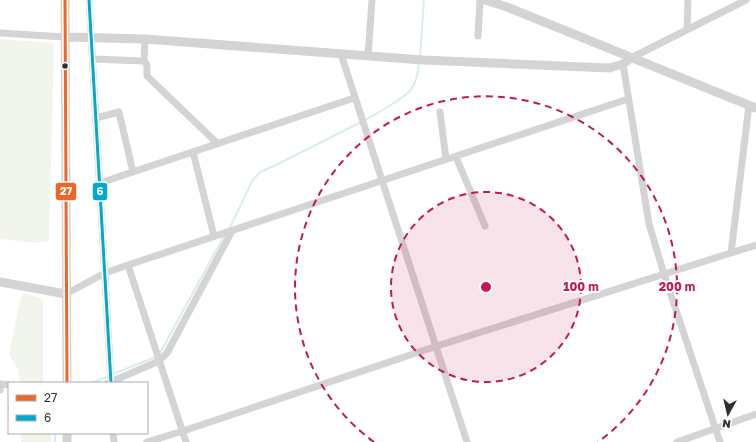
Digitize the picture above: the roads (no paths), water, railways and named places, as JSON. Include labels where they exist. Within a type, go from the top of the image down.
[{"type":"street","points":[[65,0],[67,382]]},
{"type":"street","points":[[89,0],[110,382],[159,360],[167,353],[230,231]]},
{"type":"street","points":[[368,56],[372,0]]},
{"type":"street","points":[[478,36],[480,0]]},
{"type":"street","points":[[485,0],[507,7],[752,107],[731,253]]},
{"type":"street","points":[[687,30],[688,0]]},
{"type":"street","points":[[0,33],[65,37],[145,39],[419,60],[610,68],[623,64],[631,58],[746,0]]},
{"type":"street","points":[[145,39],[144,61],[147,65],[146,76],[217,143]]},
{"type":"street","points":[[341,54],[354,98],[468,442]]},
{"type":"street","points":[[93,59],[144,61]]},
{"type":"street","points":[[623,64],[649,224],[664,274],[720,442]]},
{"type":"street","points":[[100,183],[354,98]]},
{"type":"street","points":[[0,282],[66,294],[105,273],[128,265],[628,99]]},
{"type":"street","points":[[96,118],[119,112],[133,172]]},
{"type":"street","points":[[440,112],[446,159]]},
{"type":"street","points":[[193,152],[217,235]]},
{"type":"street","points":[[456,157],[485,226]]},
{"type":"street","points":[[147,442],[437,346],[756,245]]},
{"type":"street","points":[[128,265],[186,442]]},
{"type":"street","points":[[0,390],[1,384],[8,385]]},
{"type":"street","points":[[677,442],[756,414]]},
{"type":"waterway","points":[[420,57],[424,0]]},
{"type":"waterway","points":[[365,120],[397,101],[412,89],[417,78],[419,62]]},
{"type":"waterway","points":[[229,229],[252,181],[260,172],[361,122]]},
{"type":"waterway","points":[[113,374],[153,358],[161,351],[224,236]]},
{"type":"waterway","points":[[94,382],[109,376]]},
{"type":"waterway","points":[[55,434],[55,442]]}]
